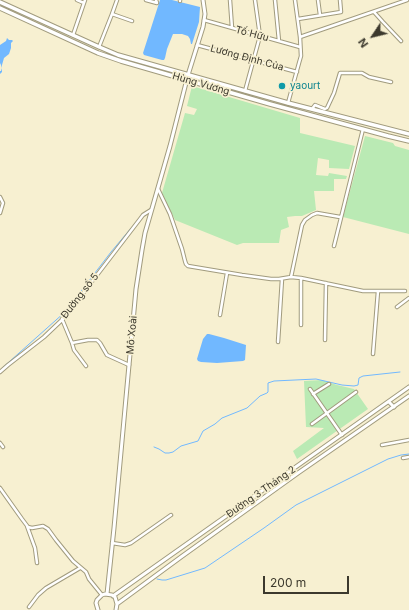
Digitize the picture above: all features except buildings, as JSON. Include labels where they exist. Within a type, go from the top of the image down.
[{"type":"main road","name":"Mô Xoài","points":[[107,594],[136,289],[143,241],[204,20],[204,0]]},
{"type":"main road","name":"Hùng Vương","points":[[0,2],[118,55],[288,103],[409,134]]},
{"type":"main road","name":"Hùng Vương","points":[[0,8],[54,34],[110,58],[409,141]]},
{"type":"main road","points":[[363,129],[364,123]]},
{"type":"main road","name":"Đường 3 Tháng 2","points":[[113,596],[409,387]]},
{"type":"main road","name":"Đường 3 Tháng 2","points":[[117,604],[298,473],[409,396]]},
{"type":"main road","points":[[389,402],[394,407]]},
{"type":"main road","points":[[294,468],[298,473]]},
{"type":"main road","points":[[176,551],[181,557]]},
{"type":"main road","points":[[93,610],[97,608],[97,600],[102,595],[107,594],[113,596],[116,600],[116,610]]},
{"type":"street","points":[[73,35],[84,2],[77,0]]},
{"type":"street","points":[[99,47],[117,0]]},
{"type":"street","points":[[146,0],[157,3],[156,0]]},
{"type":"street","points":[[230,0],[232,28]]},
{"type":"street","points":[[245,91],[260,36],[255,0]]},
{"type":"street","points":[[275,0],[279,41]]},
{"type":"street","points":[[288,103],[300,60],[300,37],[295,0]]},
{"type":"street","points":[[318,0],[320,15]]},
{"type":"street","points":[[298,19],[341,12],[340,0]]},
{"type":"street","points":[[300,37],[406,0]]},
{"type":"street","points":[[374,12],[401,41]]},
{"type":"street","points":[[112,14],[132,21]]},
{"type":"street","name":"Tố Hữu","points":[[204,20],[300,47]]},
{"type":"street","name":"Lương Định Của","points":[[197,45],[297,72]]},
{"type":"street","points":[[312,109],[314,105],[325,109],[327,108],[334,93],[340,73],[364,73],[370,77],[391,82]]},
{"type":"street","points":[[334,246],[363,129]]},
{"type":"street","points":[[158,189],[174,224],[186,264],[188,266],[271,279],[291,277],[301,278],[357,291],[405,292]]},
{"type":"street","points":[[0,197],[3,203],[0,213]]},
{"type":"street","name":"Đường số 5","points":[[0,372],[44,336],[62,319],[141,217],[151,210]]},
{"type":"street","points":[[291,277],[302,225],[305,220],[317,213],[340,217]]},
{"type":"street","points":[[220,315],[227,272]]},
{"type":"street","points":[[301,278],[301,325]]},
{"type":"street","points":[[278,342],[282,279]]},
{"type":"street","points":[[324,340],[326,283]]},
{"type":"street","points":[[373,354],[378,291]]},
{"type":"street","points":[[397,307],[409,298]]},
{"type":"street","points":[[62,319],[74,350],[86,366]]},
{"type":"street","points":[[72,343],[97,340],[107,355],[129,365]]},
{"type":"street","points":[[313,394],[329,384]]},
{"type":"street","points":[[310,389],[342,435]]},
{"type":"street","points":[[312,424],[356,392]]},
{"type":"street","points":[[382,444],[409,440]]},
{"type":"street","points":[[0,443],[4,447]]},
{"type":"street","points":[[403,458],[409,457]]},
{"type":"street","points":[[0,488],[27,526],[35,548],[37,562]]},
{"type":"street","points":[[112,543],[126,545],[131,543],[171,515]]},
{"type":"street","points":[[27,526],[31,528],[41,526],[46,527],[80,568],[86,572],[89,579],[102,595]]},
{"type":"street","points":[[29,607],[38,595],[46,588],[80,568]]},
{"type":"green space","points":[[192,86],[300,118],[300,133],[355,146],[349,169],[329,168],[329,160],[318,158],[316,175],[328,176],[329,173],[347,176],[346,179],[334,179],[334,191],[314,191],[316,210],[302,216],[287,217],[289,227],[281,230],[279,243],[243,243],[237,245],[175,220],[162,193],[185,113],[194,115],[197,109],[187,106]]},
{"type":"green space","points":[[365,136],[393,143],[395,146],[409,150],[409,234],[343,217]]},
{"type":"green space","points":[[322,380],[354,389],[368,409],[297,459],[293,451],[324,428],[306,427],[304,381]]},
{"type":"water","points":[[160,0],[172,0],[200,7],[199,22],[192,44],[188,36],[173,34],[164,60],[144,55],[143,53]]},
{"type":"water","points":[[7,38],[13,41],[11,43],[9,54],[4,58],[2,68],[0,63],[0,45],[6,41]]},
{"type":"water","points":[[207,334],[246,345],[245,360],[217,363],[198,361],[197,359],[203,339]]},
{"type":"waterway","points":[[0,370],[65,312],[132,227]]},
{"type":"waterway","points":[[154,447],[165,453],[169,453],[181,446],[198,441],[203,431],[222,418],[247,408],[260,396],[267,393],[268,383],[274,381],[316,379],[354,386],[358,385],[359,378],[363,376],[400,372]]},
{"type":"waterway","points":[[157,579],[166,580],[205,568],[296,505],[388,459],[409,454]]},
{"type":"place","name":"yaourt","points":[[282,86]]}]
